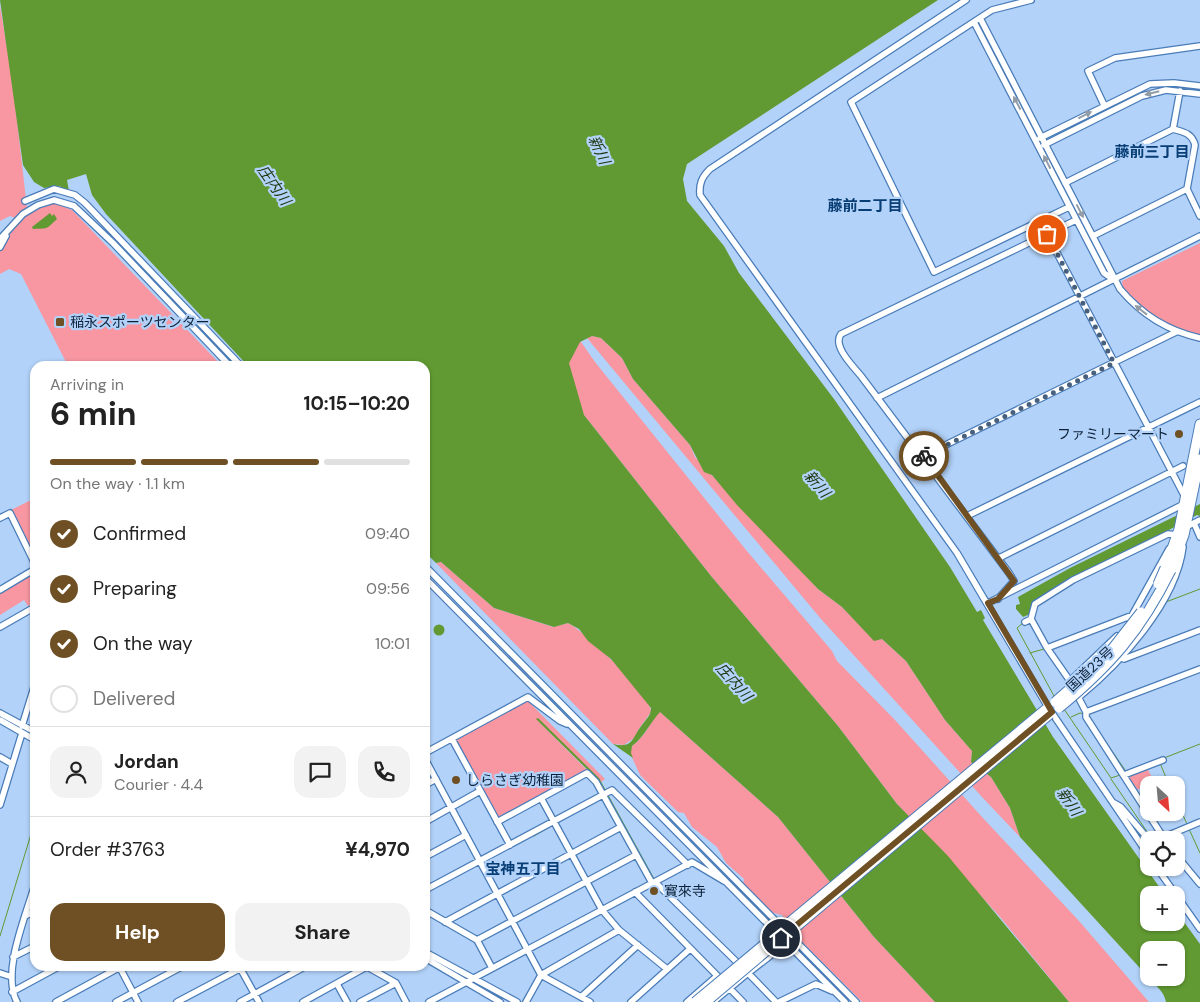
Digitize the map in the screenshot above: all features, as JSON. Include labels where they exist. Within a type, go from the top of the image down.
[{"type":"highway","name":"国道23号","points":[[1192,497],[1200,424]]},
{"type":"highway","name":"国道23号","points":[[696,1002],[1052,709],[1123,637],[1144,609],[1168,569],[1182,532],[1200,459]]},
{"type":"highway","points":[[1192,497],[1200,471]]},
{"type":"highway","name":"国道23号","points":[[706,1002],[778,936]]},
{"type":"street","points":[[966,0],[710,169],[703,176],[699,186],[700,195],[957,553],[1052,709],[1140,843]]},
{"type":"street","points":[[1031,0],[992,10],[851,102],[934,272],[1070,207]]},
{"type":"street","points":[[980,18],[1039,138],[1076,220],[1104,273],[1114,280],[1139,308],[1176,332],[1200,338]]},
{"type":"street","points":[[974,22],[1039,138]]},
{"type":"street","points":[[1104,105],[1088,71],[1115,58],[1200,46]]},
{"type":"street","points":[[1039,138],[1150,84],[1174,82],[1200,86]]},
{"type":"street","points":[[1042,145],[1142,96],[1155,92],[1180,91],[1200,94]]},
{"type":"street","points":[[1173,129],[1180,91]]},
{"type":"street","points":[[1065,183],[1173,129],[1191,136],[1195,145],[1186,189],[1200,216]]},
{"type":"street","points":[[1042,145],[1065,183],[1111,269],[1114,280]]},
{"type":"street","points":[[26,201],[54,189],[75,195],[85,203],[236,361]]},
{"type":"street","points":[[1093,236],[1186,189]]},
{"type":"street","points":[[0,239],[23,214],[43,203],[54,200],[74,206],[113,243],[225,361]]},
{"type":"street","points":[[998,599],[1014,581],[923,456],[877,398],[839,345],[838,338],[841,334],[1076,220]]},
{"type":"street","points":[[0,247],[8,232]]},
{"type":"street","points":[[988,603],[1192,497],[1170,472],[1047,234]]},
{"type":"street","points":[[877,398],[1200,236]]},
{"type":"street","points":[[923,456],[1176,332]]},
{"type":"street","points":[[967,516],[1200,402]]},
{"type":"street","points":[[999,558],[1183,466]]},
{"type":"street","points":[[0,518],[10,513],[30,554]]},
{"type":"street","points":[[1070,682],[1106,649],[1133,615],[1165,554],[1182,532],[1200,520]]},
{"type":"street","points":[[1079,697],[1122,657],[1145,628],[1166,594],[1182,554],[1182,532]]},
{"type":"street","points":[[1160,831],[1086,714],[1070,682],[1028,621],[1035,604],[1074,580],[1168,534],[1182,532],[1200,537]]},
{"type":"street","points":[[430,571],[856,1002]]},
{"type":"street","points":[[0,590],[30,572]]},
{"type":"street","points":[[430,583],[845,1002]]},
{"type":"street","points":[[0,627],[30,610]]},
{"type":"street","points":[[1047,648],[1133,615]]},
{"type":"street","points":[[1122,657],[1124,659],[1200,630]]},
{"type":"street","points":[[1086,714],[1200,669]]},
{"type":"street","points":[[430,750],[528,697],[560,721],[569,724]]},
{"type":"street","points":[[22,726],[30,700]]},
{"type":"street","points":[[0,713],[30,730]]},
{"type":"street","points":[[0,720],[30,737]]},
{"type":"street","points":[[0,805],[22,733]]},
{"type":"street","points":[[452,739],[510,845]]},
{"type":"street","points":[[0,757],[12,764]]},
{"type":"street","points":[[1124,775],[1162,760]]},
{"type":"street","points":[[430,768],[541,975],[590,1002]]},
{"type":"street","points":[[497,822],[587,773],[605,793],[636,855],[654,883],[778,1002],[816,984],[834,992]]},
{"type":"street","points":[[430,782],[436,779]]},
{"type":"street","points":[[430,887],[605,793],[614,790],[688,865]]},
{"type":"street","points":[[430,819],[480,792]]},
{"type":"street","points":[[541,798],[602,910],[619,930],[668,969]]},
{"type":"street","points":[[1112,802],[1121,807],[1141,831]]},
{"type":"street","points":[[1180,831],[1200,822]]},
{"type":"street","points":[[445,922],[621,827]]},
{"type":"street","points":[[430,854],[466,835]]},
{"type":"street","points":[[477,940],[636,855]]},
{"type":"street","points":[[429,1002],[692,862],[718,879],[726,881]]},
{"type":"street","points":[[1185,866],[1200,884]]},
{"type":"street","points":[[1163,876],[1200,929]]},
{"type":"street","points":[[635,892],[743,1002]]},
{"type":"street","points":[[17,1002],[12,992],[13,957],[30,902]]},
{"type":"street","points":[[430,913],[477,940],[492,968]]},
{"type":"street","points":[[26,916],[30,914]]},
{"type":"street","points":[[526,1002],[541,975],[619,930]]},
{"type":"street","points":[[581,997],[638,945]]},
{"type":"street","points":[[13,957],[30,948]]},
{"type":"street","points":[[630,1002],[690,949]]},
{"type":"street","points":[[430,955],[518,1002]]},
{"type":"street","points":[[713,1002],[770,956]]},
{"type":"street","points":[[430,961],[500,1002]]},
{"type":"street","points":[[12,992],[51,971]]},
{"type":"street","points":[[56,1002],[113,971]]},
{"type":"street","points":[[122,971],[138,1002]]},
{"type":"street","points":[[116,1002],[174,971]]},
{"type":"street","points":[[177,1002],[235,971]]},
{"type":"street","points":[[244,971],[259,1002]]},
{"type":"street","points":[[240,1002],[297,971]]},
{"type":"street","points":[[303,1002],[314,999],[360,971]]},
{"type":"street","points":[[374,971],[396,983],[406,1002]]},
{"type":"street","points":[[0,974],[12,977]]},
{"type":"street","points":[[687,1002],[718,976]]},
{"type":"street","points":[[360,1002],[396,983]]},
{"type":"street","points":[[337,984],[347,1002]]},
{"type":"shaded area","points":[[343,0],[595,362],[746,550],[832,651],[837,661],[895,720],[1079,921],[1149,1002],[1069,1002],[1001,918],[897,804],[838,726],[711,576],[584,415]]},
{"type":"shaded area","points":[[0,6],[12,77],[27,208],[31,211],[54,203],[72,210],[217,361],[65,361],[21,274],[9,269],[0,274],[0,249],[15,225],[15,218],[10,216],[0,221]]},
{"type":"shaded area","points":[[1200,243],[1200,336],[1178,329],[1149,313],[1123,290],[1122,281]]},
{"type":"shaded area","points":[[592,336],[601,338],[622,358],[633,379],[690,445],[695,457],[818,589],[842,607],[874,640],[882,639],[906,661],[945,720],[972,751],[971,762],[991,777],[1010,808],[1020,837],[821,619],[587,338]]},
{"type":"shaded area","points":[[30,500],[30,549],[11,510]]},
{"type":"shaded area","points":[[441,562],[494,608],[553,627],[568,623],[588,638],[630,679],[649,704],[651,712],[638,730],[637,736],[624,745],[613,744],[436,563]]},
{"type":"shaded area","points":[[30,575],[30,605],[28,606],[24,600],[0,615],[0,593]]},
{"type":"shaded area","points":[[528,701],[605,779],[601,782],[537,720],[587,770],[498,817],[456,740]]},
{"type":"shaded area","points":[[659,711],[778,817],[874,937],[935,1002],[862,1002],[797,937],[782,915],[770,912],[743,885],[744,879],[726,863],[717,847],[692,827],[684,813],[678,812],[640,775],[630,753],[632,746],[644,734]]},
{"type":"shaded area","points":[[1147,768],[1151,776],[1140,776],[1140,789],[1136,790],[1128,775]]},
{"type":"water","points":[[0,0],[938,0],[687,164],[683,179],[687,201],[724,246],[739,273],[834,399],[950,567],[977,612],[981,610],[985,618],[983,620],[1053,737],[1140,860],[1140,876],[1152,876],[1159,886],[1140,886],[1140,931],[1185,931],[1185,923],[1200,944],[1200,1002],[1166,1002],[1162,992],[1156,986],[1185,986],[1185,941],[1140,941],[1140,968],[1020,837],[1010,808],[991,777],[971,762],[972,751],[945,720],[906,661],[882,639],[874,641],[842,607],[818,589],[737,505],[712,475],[704,472],[690,445],[633,379],[622,358],[601,338],[592,336],[580,342],[569,363],[584,415],[711,576],[838,726],[897,804],[948,856],[1069,1002],[935,1002],[874,937],[778,817],[660,712],[632,746],[631,753],[633,758],[613,744],[625,745],[632,741],[649,715],[651,708],[611,659],[588,641],[579,629],[568,623],[554,627],[494,608],[441,562],[436,563],[430,557],[430,361],[243,361],[106,214],[92,195],[86,174],[67,180],[69,191],[59,186],[44,188],[34,182],[23,165]]},
{"type":"water","points":[[50,213],[52,216],[54,214],[57,219],[51,225],[47,228],[33,229],[32,227]]},
{"type":"water","points":[[1200,504],[1200,516],[1197,515],[1034,602],[1030,614],[1023,617],[1016,609],[1016,605],[1020,604],[1018,597],[1070,568]]},
{"type":"water","points":[[439,624],[445,630],[439,636],[433,630]]},
{"type":"water","points":[[538,718],[599,778],[654,878],[652,879],[598,780],[536,719]]},
{"type":"waterway","points":[[1166,602],[1200,589]]},
{"type":"waterway","points":[[1023,623],[1017,628],[1054,696]]},
{"type":"waterway","points":[[1030,653],[1044,649]]},
{"type":"waterway","points":[[1064,709],[1111,778],[1120,775]]},
{"type":"waterway","points":[[1071,717],[1080,713],[1084,714]]},
{"type":"waterway","points":[[1088,716],[1125,770]]},
{"type":"waterway","points":[[1164,758],[1200,744]]},
{"type":"waterway","points":[[1160,763],[1165,776]]},
{"type":"waterway","points":[[1111,779],[1147,831]]},
{"type":"waterway","points":[[585,808],[601,799]]},
{"type":"waterway","points":[[1185,820],[1187,824]]},
{"type":"waterway","points":[[534,836],[553,825]]},
{"type":"waterway","points":[[1189,829],[1200,853]]},
{"type":"waterway","points":[[0,936],[30,837]]},
{"type":"waterway","points":[[369,971],[388,982]]},
{"type":"way so far","points":[[924,456],[1114,363],[1047,234]]},
{"type":"place","name":"稲永スポーツセンター","points":[[60,322]]},
{"type":"place","name":"ファミリーマート","points":[[1179,434]]},
{"type":"place","name":"しらさぎ幼稚園","points":[[456,780]]},
{"type":"place","name":"寳來寺","points":[[654,891]]},
{"type":"district","name":"藤前三丁目","points":[[1152,152]]},
{"type":"district","name":"藤前二丁目","points":[[865,206]]},
{"type":"district","name":"宝神五丁目","points":[[523,869]]},
{"type":"route","points":[[781,938],[1052,712],[988,603],[998,599],[1014,581],[924,456]]},
{"type":"water label","name":"新川","points":[[599,150]]},
{"type":"water label","name":"庄内川","points":[[274,185]]},
{"type":"water label","name":"新川","points":[[817,484]]},
{"type":"water label","name":"庄内川","points":[[734,682]]},
{"type":"water label","name":"新川","points":[[1069,802]]}]
